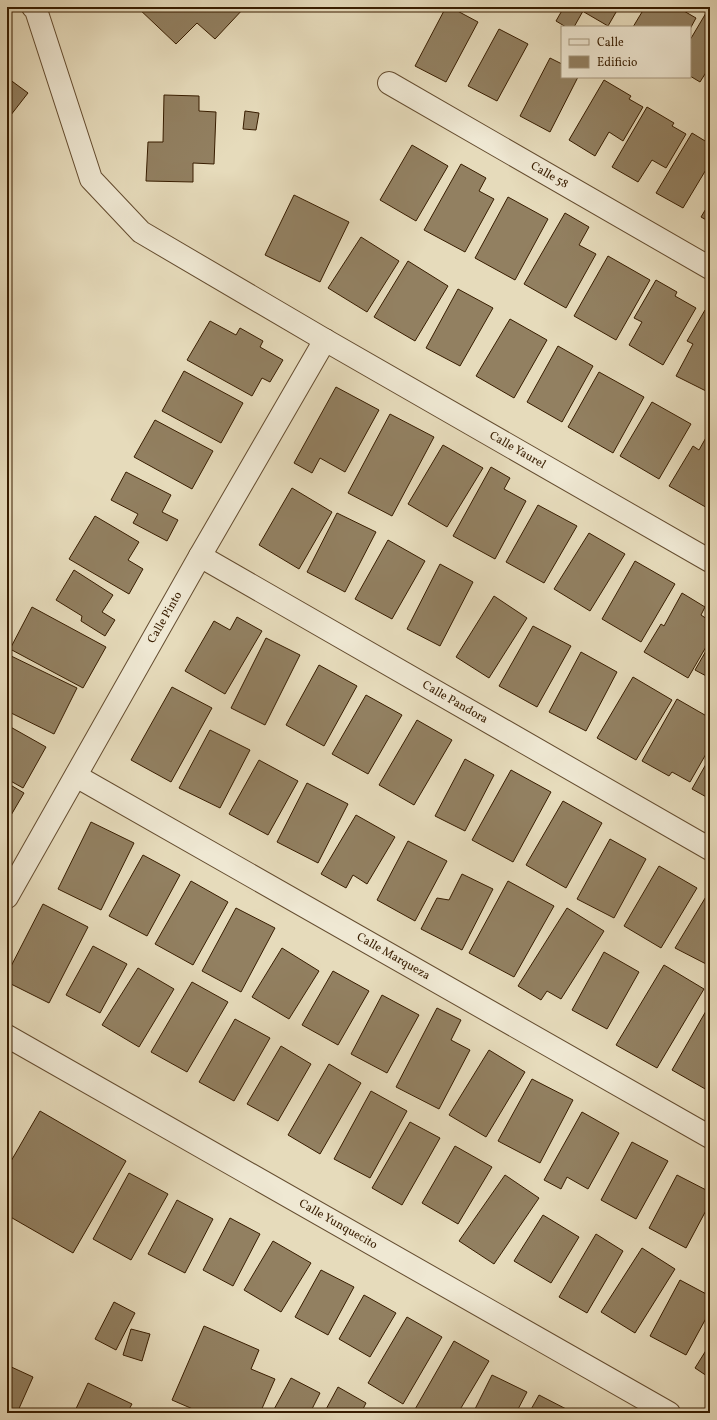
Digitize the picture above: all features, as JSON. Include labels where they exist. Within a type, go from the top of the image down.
[{"type":"street","name":"Calle Yaurel","points":[[33,7],[36,10],[91,179],[141,232],[325,340],[710,561]]},
{"type":"street","name":"Calle 58","points":[[389,83],[710,268]]},
{"type":"street","name":"Calle Pinto","points":[[7,897],[200,556],[325,340]]},
{"type":"street","name":"Calle Pandora","points":[[200,556],[710,849]]},
{"type":"street","name":"Calle Marqueza","points":[[76,776],[710,1137]]},
{"type":"street","name":"Calle Yunquecito","points":[[7,1036],[669,1413]]},
{"type":"building","points":[[137,7],[245,7],[215,39],[197,23],[176,44]]},
{"type":"building","points":[[446,7],[450,7],[478,22],[446,82],[415,66]]},
{"type":"building","points":[[564,7],[576,7],[583,11],[575,26],[564,26],[556,21]]},
{"type":"building","points":[[587,7],[619,7],[608,26],[584,12]]},
{"type":"building","points":[[645,7],[677,7],[696,18],[691,27],[634,26]]},
{"type":"building","points":[[706,13],[710,15],[710,66],[700,82],[691,77],[691,38]]},
{"type":"building","points":[[499,29],[528,44],[497,101],[468,86]]},
{"type":"building","points":[[550,58],[561,64],[561,78],[577,78],[550,132],[520,116]]},
{"type":"building","points":[[9,79],[28,93],[7,120],[7,81]]},
{"type":"building","points":[[604,80],[631,96],[629,99],[643,107],[623,141],[609,132],[595,156],[569,140]]},
{"type":"building","points":[[164,95],[199,96],[199,111],[216,112],[214,164],[193,163],[193,182],[146,181],[148,142],[163,142]]},
{"type":"building","points":[[647,107],[674,123],[672,126],[686,134],[666,168],[652,160],[638,182],[612,167]]},
{"type":"building","points":[[245,111],[259,113],[256,130],[243,129]]},
{"type":"building","points":[[692,133],[710,144],[710,163],[683,208],[656,193]]},
{"type":"building","points":[[412,145],[448,166],[416,221],[380,200]]},
{"type":"building","points":[[461,164],[486,178],[479,191],[494,199],[465,252],[424,230]]},
{"type":"building","points":[[294,195],[349,222],[320,282],[265,255]]},
{"type":"building","points":[[508,197],[548,219],[515,280],[475,258]]},
{"type":"building","points":[[710,202],[710,222],[701,217]]},
{"type":"building","points":[[565,213],[589,227],[579,245],[596,254],[566,308],[524,284]]},
{"type":"building","points":[[361,237],[399,261],[367,312],[328,288]]},
{"type":"building","points":[[608,256],[650,280],[616,340],[574,316]]},
{"type":"building","points":[[408,261],[448,286],[415,341],[374,317]]},
{"type":"building","points":[[656,280],[677,292],[675,296],[696,308],[663,365],[629,345],[642,322],[634,318]]},
{"type":"building","points":[[458,289],[493,308],[460,366],[426,348]]},
{"type":"building","points":[[705,310],[710,312],[710,393],[676,376],[693,344],[687,341]]},
{"type":"building","points":[[510,319],[547,340],[514,398],[476,376]]},
{"type":"building","points":[[210,321],[236,335],[240,328],[263,341],[260,347],[283,360],[270,382],[262,378],[252,396],[187,360]]},
{"type":"building","points":[[558,346],[593,366],[562,422],[527,402]]},
{"type":"building","points":[[184,371],[243,403],[221,443],[162,411]]},
{"type":"building","points":[[599,372],[644,397],[613,453],[568,427]]},
{"type":"building","points":[[336,387],[379,410],[345,472],[320,458],[312,473],[294,463]]},
{"type":"building","points":[[652,402],[691,424],[659,479],[620,456]]},
{"type":"building","points":[[390,414],[434,437],[392,516],[348,493]]},
{"type":"building","points":[[155,420],[213,451],[192,489],[134,457]]},
{"type":"building","points":[[708,434],[710,436],[709,509],[669,486],[693,446],[699,450]]},
{"type":"building","points":[[443,445],[483,468],[447,527],[408,504]]},
{"type":"building","points":[[491,467],[510,478],[504,489],[526,501],[495,559],[453,536]]},
{"type":"building","points":[[126,472],[171,495],[162,512],[178,520],[167,541],[133,523],[138,514],[111,500]]},
{"type":"building","points":[[292,488],[332,512],[299,569],[259,545]]},
{"type":"building","points":[[538,505],[577,526],[544,583],[506,562]]},
{"type":"building","points":[[337,513],[376,532],[345,592],[307,572]]},
{"type":"building","points":[[95,516],[139,542],[128,560],[143,569],[129,594],[69,559]]},
{"type":"building","points":[[589,533],[625,554],[590,611],[554,589]]},
{"type":"building","points":[[388,540],[425,561],[392,619],[355,599]]},
{"type":"building","points":[[635,561],[675,584],[641,642],[602,619]]},
{"type":"building","points":[[440,564],[473,582],[440,646],[407,629]]},
{"type":"building","points":[[74,570],[113,595],[102,612],[115,620],[105,636],[81,621],[82,616],[56,600]]},
{"type":"building","points":[[682,593],[705,607],[701,615],[710,621],[710,640],[688,678],[644,652],[661,624],[664,626]]},
{"type":"building","points":[[494,596],[527,618],[489,678],[456,657]]},
{"type":"building","points":[[32,607],[106,647],[83,688],[10,649]]},
{"type":"building","points":[[237,617],[262,631],[225,694],[185,671],[214,621],[230,630]]},
{"type":"building","points":[[533,626],[571,646],[537,707],[499,686]]},
{"type":"building","points":[[266,638],[300,655],[265,725],[231,708]]},
{"type":"building","points":[[710,644],[710,678],[695,670]]},
{"type":"building","points":[[581,652],[617,672],[586,731],[549,712]]},
{"type":"building","points":[[7,654],[77,688],[54,734],[7,711]]},
{"type":"building","points":[[319,665],[357,686],[324,746],[286,725]]},
{"type":"building","points":[[633,677],[672,700],[636,760],[597,738]]},
{"type":"building","points":[[172,687],[212,708],[171,782],[131,760]]},
{"type":"building","points":[[366,695],[402,715],[368,774],[332,754]]},
{"type":"building","points":[[677,699],[710,718],[710,747],[690,782],[672,772],[669,776],[642,761]]},
{"type":"building","points":[[417,720],[452,740],[414,805],[379,785]]},
{"type":"building","points":[[7,725],[46,747],[23,788],[7,779]]},
{"type":"building","points":[[210,730],[250,750],[220,808],[179,788]]},
{"type":"building","points":[[710,757],[710,799],[692,789]]},
{"type":"building","points":[[465,759],[494,775],[465,831],[435,816]]},
{"type":"building","points":[[259,760],[298,781],[268,835],[229,814]]},
{"type":"building","points":[[511,770],[551,792],[513,862],[472,840]]},
{"type":"building","points":[[7,783],[24,793],[7,822]]},
{"type":"building","points":[[307,783],[348,804],[318,863],[277,842]]},
{"type":"building","points":[[563,801],[602,823],[566,888],[526,865]]},
{"type":"building","points":[[356,815],[395,837],[367,884],[353,875],[346,888],[321,874]]},
{"type":"building","points":[[91,822],[134,843],[101,910],[58,889]]},
{"type":"building","points":[[610,839],[646,859],[614,918],[577,899]]},
{"type":"building","points":[[408,841],[447,861],[415,921],[377,900]]},
{"type":"building","points":[[143,855],[180,875],[147,936],[109,916]]},
{"type":"building","points":[[659,866],[697,888],[661,948],[624,926]]},
{"type":"building","points":[[462,874],[493,889],[462,950],[421,929],[437,898],[449,900]]},
{"type":"building","points":[[191,881],[228,902],[193,965],[155,944]]},
{"type":"building","points":[[508,881],[554,906],[514,977],[469,953]]},
{"type":"building","points":[[710,890],[710,966],[675,948]]},
{"type":"building","points":[[43,904],[88,927],[49,1003],[7,982],[7,974]]},
{"type":"building","points":[[236,908],[275,928],[241,992],[202,971]]},
{"type":"building","points":[[567,908],[604,931],[561,999],[547,991],[541,1000],[518,986]]},
{"type":"building","points":[[93,946],[127,964],[100,1013],[66,995]]},
{"type":"building","points":[[282,948],[319,971],[289,1019],[252,997]]},
{"type":"building","points":[[604,952],[639,972],[607,1029],[572,1010]]},
{"type":"building","points":[[664,965],[704,989],[657,1068],[616,1045]]},
{"type":"building","points":[[138,968],[174,989],[139,1047],[102,1025]]},
{"type":"building","points":[[333,971],[369,991],[338,1045],[302,1025]]},
{"type":"building","points":[[192,982],[228,1002],[187,1072],[151,1052]]},
{"type":"building","points":[[382,995],[419,1015],[387,1073],[351,1054]]},
{"type":"building","points":[[437,1008],[461,1020],[451,1040],[470,1050],[439,1109],[396,1087]]},
{"type":"building","points":[[706,1011],[710,1013],[710,1085],[707,1090],[672,1070]]},
{"type":"building","points":[[235,1019],[270,1038],[234,1101],[199,1082]]},
{"type":"building","points":[[281,1046],[311,1064],[278,1121],[247,1104]]},
{"type":"building","points":[[489,1050],[525,1072],[486,1137],[449,1115]]},
{"type":"building","points":[[329,1064],[361,1083],[320,1154],[288,1135]]},
{"type":"building","points":[[532,1079],[573,1100],[540,1163],[498,1141]]},
{"type":"building","points":[[371,1091],[407,1111],[370,1178],[334,1159]]},
{"type":"building","points":[[40,1111],[126,1161],[73,1253],[7,1215],[7,1168]]},
{"type":"building","points":[[582,1112],[619,1133],[588,1189],[567,1177],[561,1189],[544,1180]]},
{"type":"building","points":[[410,1122],[440,1138],[402,1205],[372,1188]]},
{"type":"building","points":[[632,1142],[668,1161],[636,1219],[601,1200]]},
{"type":"building","points":[[455,1146],[492,1167],[458,1224],[422,1203]]},
{"type":"building","points":[[129,1173],[168,1194],[131,1260],[93,1239]]},
{"type":"building","points":[[505,1175],[539,1198],[494,1264],[459,1241]]},
{"type":"building","points":[[677,1175],[710,1192],[710,1203],[686,1248],[649,1228]]},
{"type":"building","points":[[177,1200],[213,1219],[185,1273],[148,1254]]},
{"type":"building","points":[[543,1215],[579,1237],[551,1283],[514,1261]]},
{"type":"building","points":[[230,1218],[260,1234],[233,1286],[203,1270]]},
{"type":"building","points":[[596,1234],[623,1251],[587,1313],[559,1297]]},
{"type":"building","points":[[273,1241],[311,1263],[281,1312],[244,1290]]},
{"type":"building","points":[[642,1248],[675,1269],[635,1333],[601,1312]]},
{"type":"building","points":[[321,1270],[354,1287],[328,1335],[295,1317]]},
{"type":"building","points":[[680,1280],[710,1296],[710,1311],[686,1355],[650,1336]]},
{"type":"building","points":[[364,1295],[396,1313],[370,1357],[339,1339]]},
{"type":"building","points":[[114,1302],[135,1313],[116,1350],[95,1339]]},
{"type":"building","points":[[407,1317],[442,1337],[403,1404],[368,1383]]},
{"type":"building","points":[[204,1326],[259,1350],[251,1369],[275,1379],[260,1413],[202,1413],[172,1400]]},
{"type":"building","points":[[131,1329],[150,1334],[142,1361],[123,1355]]},
{"type":"building","points":[[454,1341],[489,1361],[458,1413],[417,1413],[414,1411]]},
{"type":"building","points":[[710,1344],[710,1378],[695,1368]]},
{"type":"building","points":[[7,1365],[33,1377],[17,1413],[7,1413]]},
{"type":"building","points":[[492,1375],[527,1392],[516,1413],[473,1413]]},
{"type":"building","points":[[291,1378],[320,1393],[310,1413],[272,1413]]},
{"type":"building","points":[[88,1383],[132,1404],[127,1413],[74,1413]]},
{"type":"building","points":[[338,1387],[366,1403],[361,1413],[324,1413]]},
{"type":"building","points":[[539,1395],[572,1412],[572,1413],[529,1413]]}]
